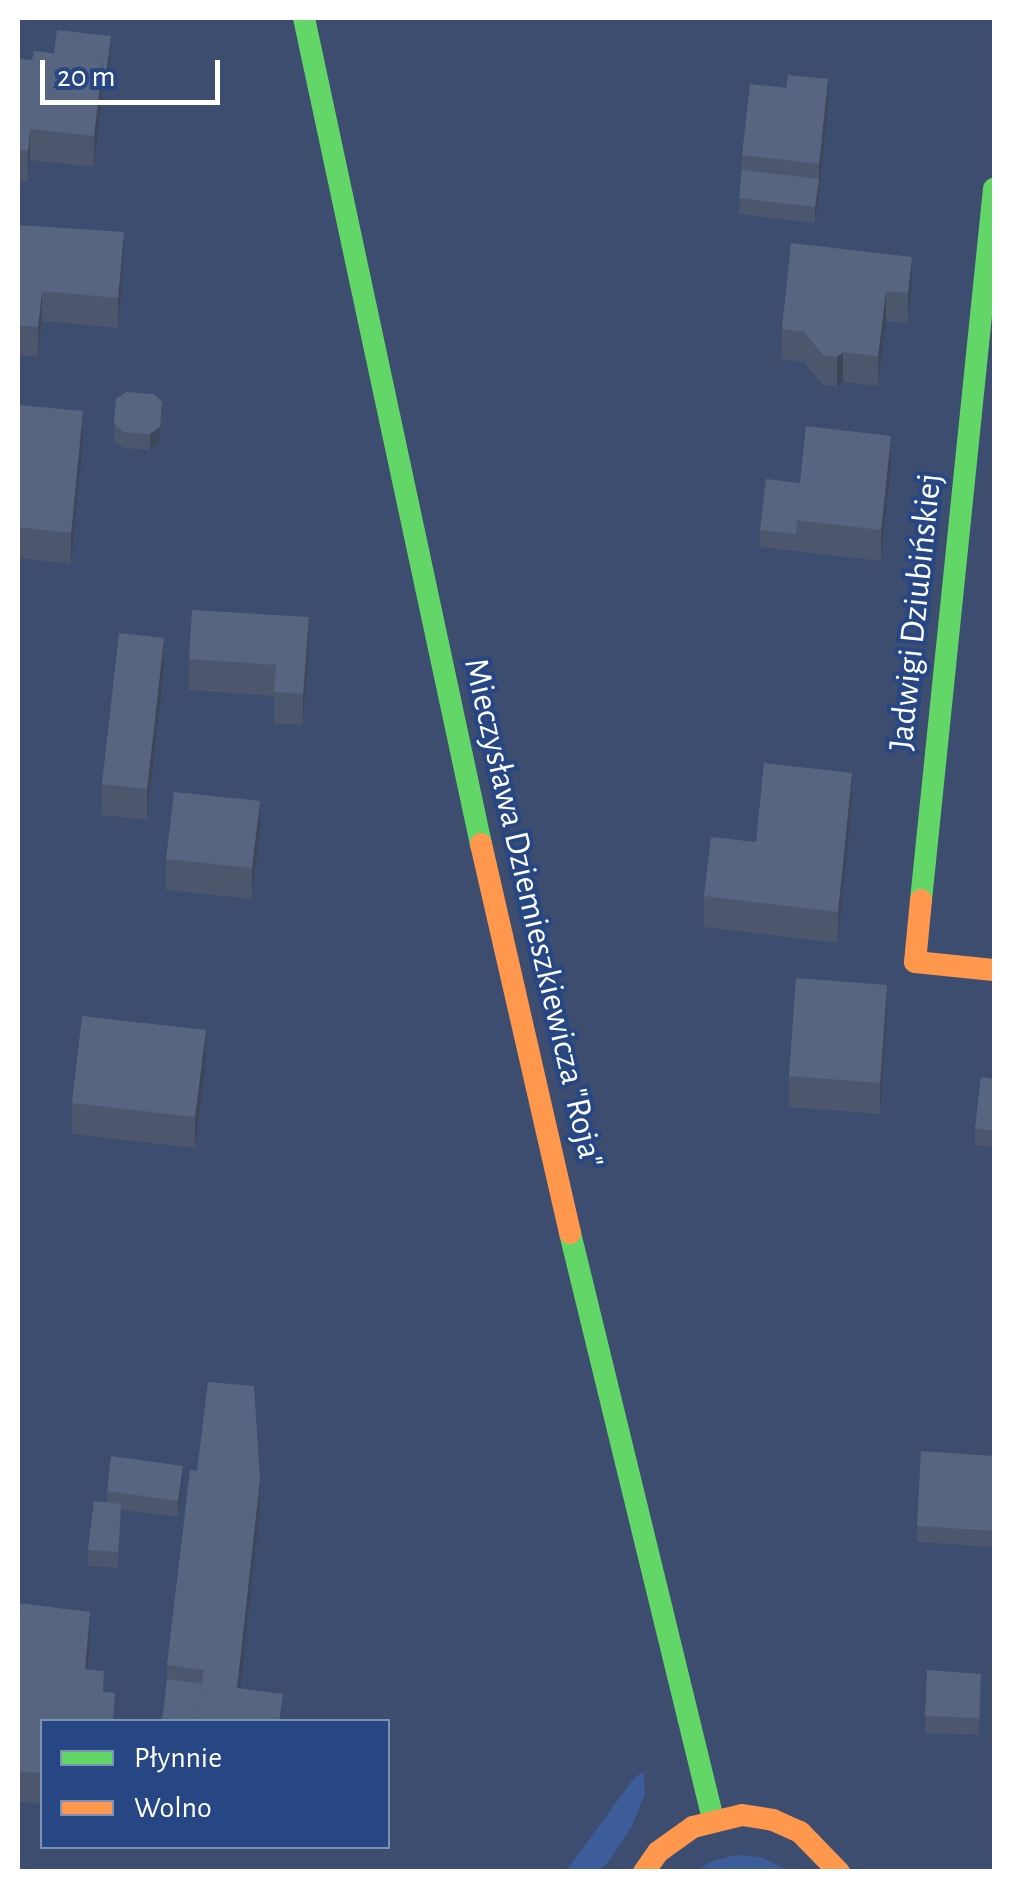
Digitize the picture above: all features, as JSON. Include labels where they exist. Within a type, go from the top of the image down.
[{"type":"main road","name":"Mieczysława Dziemieszkiewicza \"Roja\"","points":[[304,18],[527,1057],[712,1819]]},
{"type":"main road","name":"Jadwigi Dziubińskiej","points":[[994,190],[916,962],[994,970]]},
{"type":"main road","points":[[644,1872],[674,1838],[712,1819],[742,1815],[773,1820],[814,1841],[839,1872]]},
{"type":"shaded area","points":[[643,1772],[645,1794],[632,1826],[607,1864],[597,1871],[566,1871],[634,1778]]},
{"type":"shaded area","points":[[735,1855],[761,1857],[789,1871],[696,1871],[710,1862]]},
{"type":"building","points":[[57,30],[111,36],[106,74],[103,59],[54,54]]},
{"type":"building","points":[[34,51],[103,59],[94,136],[30,129],[28,151],[18,150],[18,59],[32,60]]},
{"type":"building","points":[[788,75],[828,79],[819,164],[742,155],[750,84],[786,88]]},
{"type":"building","points":[[742,170],[819,179],[815,207],[739,198]]},
{"type":"building","points":[[18,225],[124,232],[118,298],[42,291],[38,327],[18,325]]},
{"type":"building","points":[[791,243],[912,257],[908,293],[886,291],[878,356],[843,352],[837,357],[823,355],[804,332],[782,329]]},
{"type":"building","points":[[126,392],[154,394],[162,402],[160,427],[150,434],[123,432],[114,423],[116,399]]},
{"type":"building","points":[[18,405],[83,411],[71,533],[18,527]]},
{"type":"building","points":[[806,426],[891,436],[881,530],[796,520]]},
{"type":"building","points":[[766,479],[800,483],[796,534],[760,530]]},
{"type":"building","points":[[192,610],[309,617],[303,694],[274,692],[276,665],[189,659]]},
{"type":"building","points":[[119,633],[164,638],[147,789],[102,784]]},
{"type":"building","points":[[764,763],[852,773],[838,912],[704,896],[711,837],[756,842]]},
{"type":"building","points":[[174,792],[260,801],[252,868],[166,859]]},
{"type":"building","points":[[796,978],[887,985],[880,1083],[789,1076]]},
{"type":"building","points":[[82,1016],[206,1030],[195,1117],[72,1103]]},
{"type":"building","points":[[981,1077],[994,1079],[994,1131],[975,1128]]},
{"type":"building","points":[[208,1382],[254,1386],[260,1479],[237,1688],[283,1694],[279,1719],[197,1719],[204,1670],[167,1665],[190,1470],[197,1471]]},
{"type":"building","points":[[921,1451],[994,1456],[994,1531],[917,1526]]},
{"type":"building","points":[[111,1456],[183,1466],[178,1501],[107,1491]]},
{"type":"building","points":[[94,1501],[121,1504],[118,1552],[88,1550]]},
{"type":"building","points":[[18,1603],[90,1612],[85,1669],[104,1671],[103,1692],[115,1693],[113,1719],[40,1719],[40,1773],[18,1771]]},
{"type":"building","points":[[927,1670],[981,1674],[979,1718],[925,1716]]},
{"type":"building","points":[[167,1679],[202,1684],[197,1719],[162,1719]]},
{"type":"traffic: fast","points":[[304,18],[481,844]]},
{"type":"traffic: fast","points":[[921,900],[994,189]]},
{"type":"traffic: fast","points":[[570,1233],[713,1819]]},
{"type":"traffic: slow","points":[[481,844],[570,1233]]},
{"type":"traffic: slow","points":[[921,900],[915,962],[994,970]]},
{"type":"traffic: slow","points":[[644,1872],[658,1852],[693,1827],[742,1815],[773,1820],[800,1832],[839,1872]]}]
